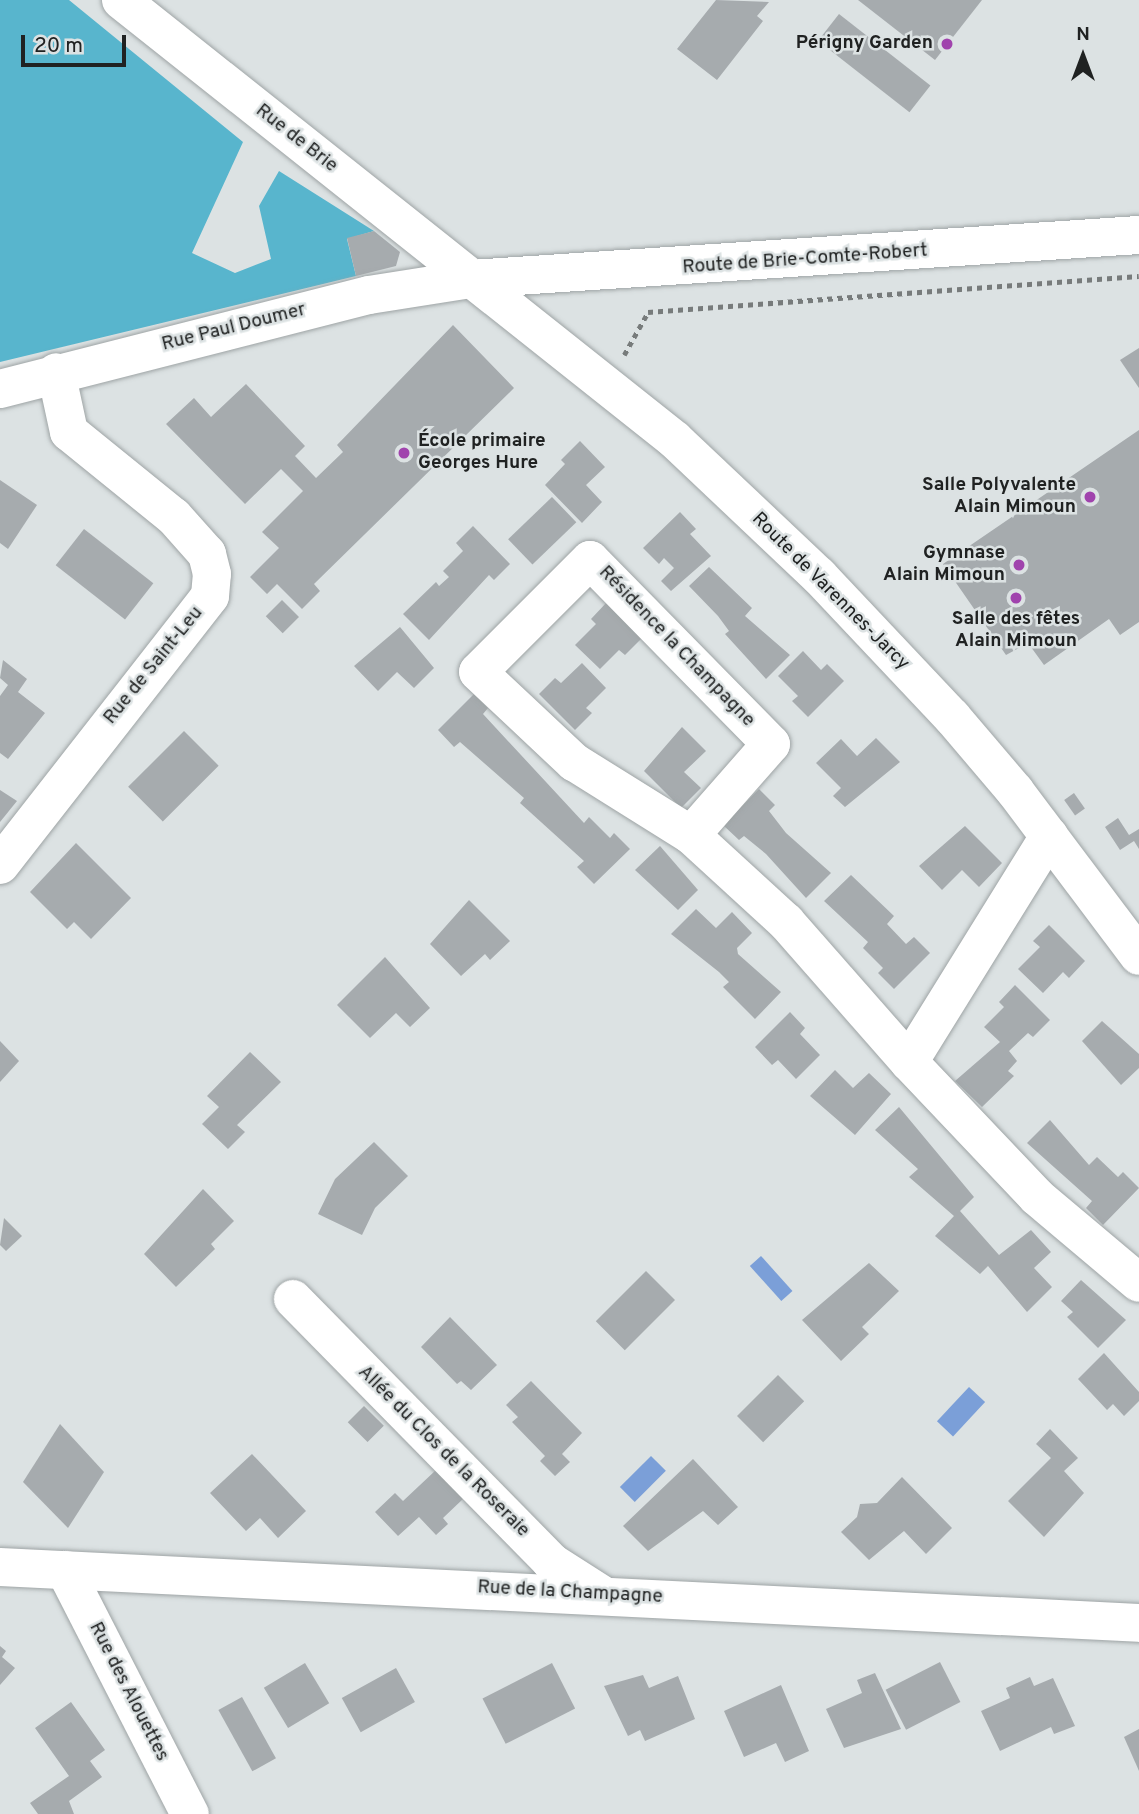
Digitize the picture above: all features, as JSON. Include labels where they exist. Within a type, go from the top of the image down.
[{"type":"street","name":"Rue de Brie","points":[[121,0],[471,279]]},
{"type":"street","name":"Route de Brie-Comte-Robert","points":[[471,279],[1139,235]]},
{"type":"street","name":"Rue Paul Doumer","points":[[0,389],[56,372],[369,295],[471,279]]},
{"type":"street","name":"Route de Varennes-Jarcy","points":[[471,279],[606,382],[819,576],[952,717],[1133,934]]},
{"type":"street","name":"Rue de Saint-Leu","points":[[0,865],[210,596],[212,574],[207,554],[174,517],[69,432],[56,372]]},
{"type":"street","name":"Résidence la Champagne","points":[[691,835],[771,744],[590,560],[478,672],[573,762],[691,835],[786,922],[909,1062],[1037,1197],[1139,1283]]},
{"type":"street","points":[[909,1062],[1049,836]]},
{"type":"street","name":"Allée du Clos de la Roseraie","points":[[292,1299],[551,1562],[601,1594]]},
{"type":"street","name":"Rue de la Champagne","points":[[0,1567],[601,1594],[1139,1623]]},
{"type":"street","name":"Rue des Alouettes","points":[[65,1570],[190,1814]]},
{"type":"path","points":[[606,382],[649,312],[1139,275]]},
{"type":"shaded area","points":[[0,0],[69,0],[243,142],[192,253],[235,273],[271,259],[259,206],[279,171],[374,231],[347,239],[356,276],[0,362]]},
{"type":"shaded area","points":[[761,1256],[792,1291],[781,1301],[750,1266]]},
{"type":"shaded area","points":[[969,1387],[985,1402],[953,1436],[937,1421]]},
{"type":"shaded area","points":[[651,1456],[666,1471],[635,1502],[620,1487]]},
{"type":"building","points":[[716,0],[769,2],[757,16],[763,21],[717,80],[677,49]]},
{"type":"building","points":[[858,0],[982,0],[935,60]]},
{"type":"building","points":[[839,14],[930,85],[909,112],[818,41]]},
{"type":"building","points":[[374,231],[400,252],[396,266],[356,276],[347,238]]},
{"type":"building","points":[[453,325],[514,388],[314,584],[320,591],[302,609],[277,584],[267,594],[250,577],[279,548],[262,532],[303,491],[281,469],[245,504],[166,424],[194,398],[211,417],[246,384],[305,446],[295,456],[316,478],[343,452],[337,445]]},
{"type":"building","points":[[1139,348],[1139,388],[1120,360]]},
{"type":"building","name":"Salle Polyvalente Alain Mimoun","points":[[1139,430],[1139,622],[1120,635],[1109,619],[1044,665],[1028,643],[1006,655],[943,564]]},
{"type":"building","points":[[580,441],[605,467],[586,485],[602,502],[582,523],[545,485],[565,464],[561,460]]},
{"type":"building","points":[[0,480],[37,505],[8,549],[0,543]]},
{"type":"building","points":[[552,497],[576,522],[532,565],[508,539]]},
{"type":"building","points":[[680,512],[696,529],[690,534],[711,556],[671,591],[661,581],[674,568],[664,558],[659,564],[643,548]]},
{"type":"building","points":[[473,526],[510,564],[494,580],[489,575],[429,640],[403,614],[436,582],[439,586],[449,577],[443,571],[463,551],[456,543]]},
{"type":"building","points":[[84,529],[153,583],[125,619],[56,565]]},
{"type":"building","points":[[709,567],[752,608],[745,616],[790,655],[766,679],[725,634],[729,631],[718,616],[689,586]]},
{"type":"building","points":[[282,600],[299,617],[283,633],[266,616]]},
{"type":"building","points":[[607,602],[642,638],[625,655],[619,650],[600,669],[575,645],[596,624],[591,619]]},
{"type":"building","points":[[400,627],[434,668],[414,688],[397,672],[378,691],[354,666]]},
{"type":"building","points":[[803,651],[821,670],[827,664],[844,681],[808,717],[792,701],[798,696],[778,676]]},
{"type":"building","points":[[3,660],[27,679],[18,692],[45,713],[8,759],[0,753],[0,696],[8,685],[0,678]]},
{"type":"building","points":[[582,663],[606,688],[586,708],[592,713],[575,730],[539,694],[555,678],[561,683]]},
{"type":"building","points":[[474,694],[488,708],[483,714],[584,823],[589,817],[610,838],[614,833],[630,849],[594,884],[577,867],[584,861],[520,803],[524,798],[460,742],[454,747],[438,730]]},
{"type":"building","points":[[682,727],[706,751],[684,772],[701,788],[681,808],[644,771]]},
{"type":"building","points":[[184,731],[219,766],[163,822],[128,787]]},
{"type":"building","points":[[876,738],[900,762],[845,807],[833,796],[841,788],[816,763],[841,739],[857,756]]},
{"type":"building","points":[[759,789],[775,805],[769,811],[786,833],[831,873],[806,898],[766,854],[744,836],[739,840],[723,825]]},
{"type":"building","points":[[0,790],[17,801],[0,822]]},
{"type":"building","points":[[1074,793],[1085,809],[1075,815],[1064,800]]},
{"type":"building","points":[[1118,818],[1129,835],[1139,829],[1139,849],[1134,841],[1120,850],[1105,827]]},
{"type":"building","points":[[965,826],[1002,863],[979,887],[962,870],[942,890],[919,866]]},
{"type":"building","points":[[76,843],[131,898],[91,939],[74,922],[67,929],[30,892]]},
{"type":"building","points":[[660,846],[698,890],[678,910],[635,870]]},
{"type":"building","points":[[851,875],[894,916],[887,924],[906,944],[914,937],[930,953],[894,989],[878,973],[883,968],[863,948],[868,942],[824,901]]},
{"type":"building","points":[[469,900],[510,941],[490,960],[485,954],[461,976],[430,944]]},
{"type":"building","points":[[696,909],[716,928],[732,912],[752,933],[737,948],[738,954],[781,992],[755,1019],[723,987],[729,982],[671,934]]},
{"type":"building","points":[[1049,925],[1085,961],[1069,978],[1063,972],[1043,993],[1018,969],[1040,947],[1033,941]]},
{"type":"building","points":[[385,957],[430,1008],[410,1027],[396,1013],[370,1038],[337,1005]]},
{"type":"building","points":[[1015,985],[1050,1020],[1033,1037],[1028,1033],[1009,1051],[1017,1061],[1008,1071],[1014,1076],[982,1107],[955,1081],[1000,1042],[984,1027],[1004,1007],[999,1002]]},
{"type":"building","points":[[790,1012],[805,1028],[800,1034],[820,1055],[796,1079],[778,1060],[772,1065],[755,1047]]},
{"type":"building","points":[[1102,1021],[1139,1054],[1139,1068],[1121,1085],[1082,1041]]},
{"type":"building","points":[[0,1041],[19,1061],[0,1082]]},
{"type":"building","points":[[250,1052],[281,1082],[237,1125],[245,1132],[228,1149],[202,1124],[219,1107],[207,1096]]},
{"type":"building","points":[[835,1070],[853,1088],[869,1073],[891,1094],[855,1135],[810,1096]]},
{"type":"building","points":[[899,1107],[974,1197],[960,1211],[999,1255],[1031,1230],[1051,1252],[1034,1268],[1052,1287],[1027,1312],[988,1266],[980,1274],[935,1236],[954,1216],[909,1177],[918,1169],[875,1130]]},
{"type":"building","points":[[1050,1120],[1089,1165],[1097,1157],[1118,1177],[1123,1172],[1139,1188],[1103,1225],[1086,1208],[1092,1201],[1027,1143]]},
{"type":"building","points":[[374,1142],[408,1176],[375,1208],[362,1235],[318,1214],[335,1179]]},
{"type":"building","points":[[203,1189],[234,1221],[211,1244],[215,1249],[176,1287],[144,1254]]},
{"type":"building","points":[[4,1218],[22,1236],[6,1251],[0,1245]]},
{"type":"building","points":[[869,1263],[899,1291],[862,1327],[869,1334],[841,1361],[802,1320]]},
{"type":"building","points":[[646,1271],[675,1300],[625,1350],[596,1321]]},
{"type":"building","points":[[1081,1280],[1126,1320],[1098,1348],[1067,1317],[1073,1312],[1061,1301]]},
{"type":"building","points":[[450,1317],[497,1365],[471,1390],[461,1381],[457,1384],[421,1347]]},
{"type":"building","points":[[1104,1353],[1139,1392],[1139,1401],[1124,1416],[1113,1404],[1107,1410],[1078,1379]]},
{"type":"building","points":[[778,1375],[804,1401],[763,1442],[737,1416]]},
{"type":"building","points":[[531,1381],[582,1433],[562,1454],[570,1462],[555,1476],[540,1461],[545,1456],[512,1422],[518,1417],[506,1405]]},
{"type":"building","points":[[364,1406],[384,1426],[368,1442],[348,1422]]},
{"type":"building","points":[[60,1424],[104,1472],[68,1528],[23,1482]]},
{"type":"building","points":[[1050,1429],[1078,1458],[1064,1471],[1084,1493],[1044,1537],[1008,1501],[1051,1458],[1036,1444]]},
{"type":"building","points":[[252,1454],[306,1511],[278,1538],[260,1518],[246,1531],[210,1493]]},
{"type":"building","points":[[693,1459],[738,1507],[718,1525],[703,1511],[648,1551],[623,1526]]},
{"type":"building","points":[[436,1470],[464,1498],[443,1518],[448,1524],[436,1535],[419,1517],[398,1536],[375,1512],[395,1493],[403,1501]]},
{"type":"building","points":[[902,1477],[952,1528],[926,1554],[904,1531],[869,1560],[841,1532],[857,1517],[860,1504],[877,1503]]},
{"type":"building","points":[[0,1646],[6,1651],[2,1657],[15,1668],[0,1685]]},
{"type":"building","points":[[940,1662],[960,1702],[906,1730],[886,1690]]},
{"type":"building","points":[[305,1663],[329,1703],[288,1728],[264,1688]]},
{"type":"building","points":[[552,1663],[575,1708],[506,1744],[483,1698]]},
{"type":"building","points":[[396,1668],[415,1702],[361,1732],[342,1698]]},
{"type":"building","points":[[875,1673],[901,1729],[844,1748],[826,1709],[862,1693],[857,1680]]},
{"type":"building","points":[[643,1675],[649,1688],[678,1676],[695,1719],[645,1741],[640,1730],[628,1736],[604,1686]]},
{"type":"building","points":[[1030,1677],[1034,1686],[1053,1678],[1075,1726],[1054,1734],[1051,1727],[1000,1751],[981,1711],[1010,1698],[1006,1688]]},
{"type":"building","points":[[781,1685],[809,1751],[785,1762],[776,1743],[744,1757],[724,1711]]},
{"type":"building","points":[[242,1697],[276,1758],[252,1771],[218,1710]]},
{"type":"building","points":[[71,1702],[105,1750],[90,1761],[102,1777],[69,1801],[74,1814],[38,1814],[30,1803],[69,1776],[35,1728]]},
{"type":"building","points":[[1139,1729],[1139,1771],[1124,1737]]},
{"type":"place","name":"Périgny Garden","points":[[947,44]]},
{"type":"place","name":"École primaire Georges Hure","points":[[404,453]]},
{"type":"place","name":"Salle Polyvalente Alain Mimoun","points":[[1090,497]]},
{"type":"place","name":"Gymnase Alain Mimoun","points":[[1019,565]]},
{"type":"place","name":"Salle des fêtes Alain Mimoun","points":[[1016,598]]}]
